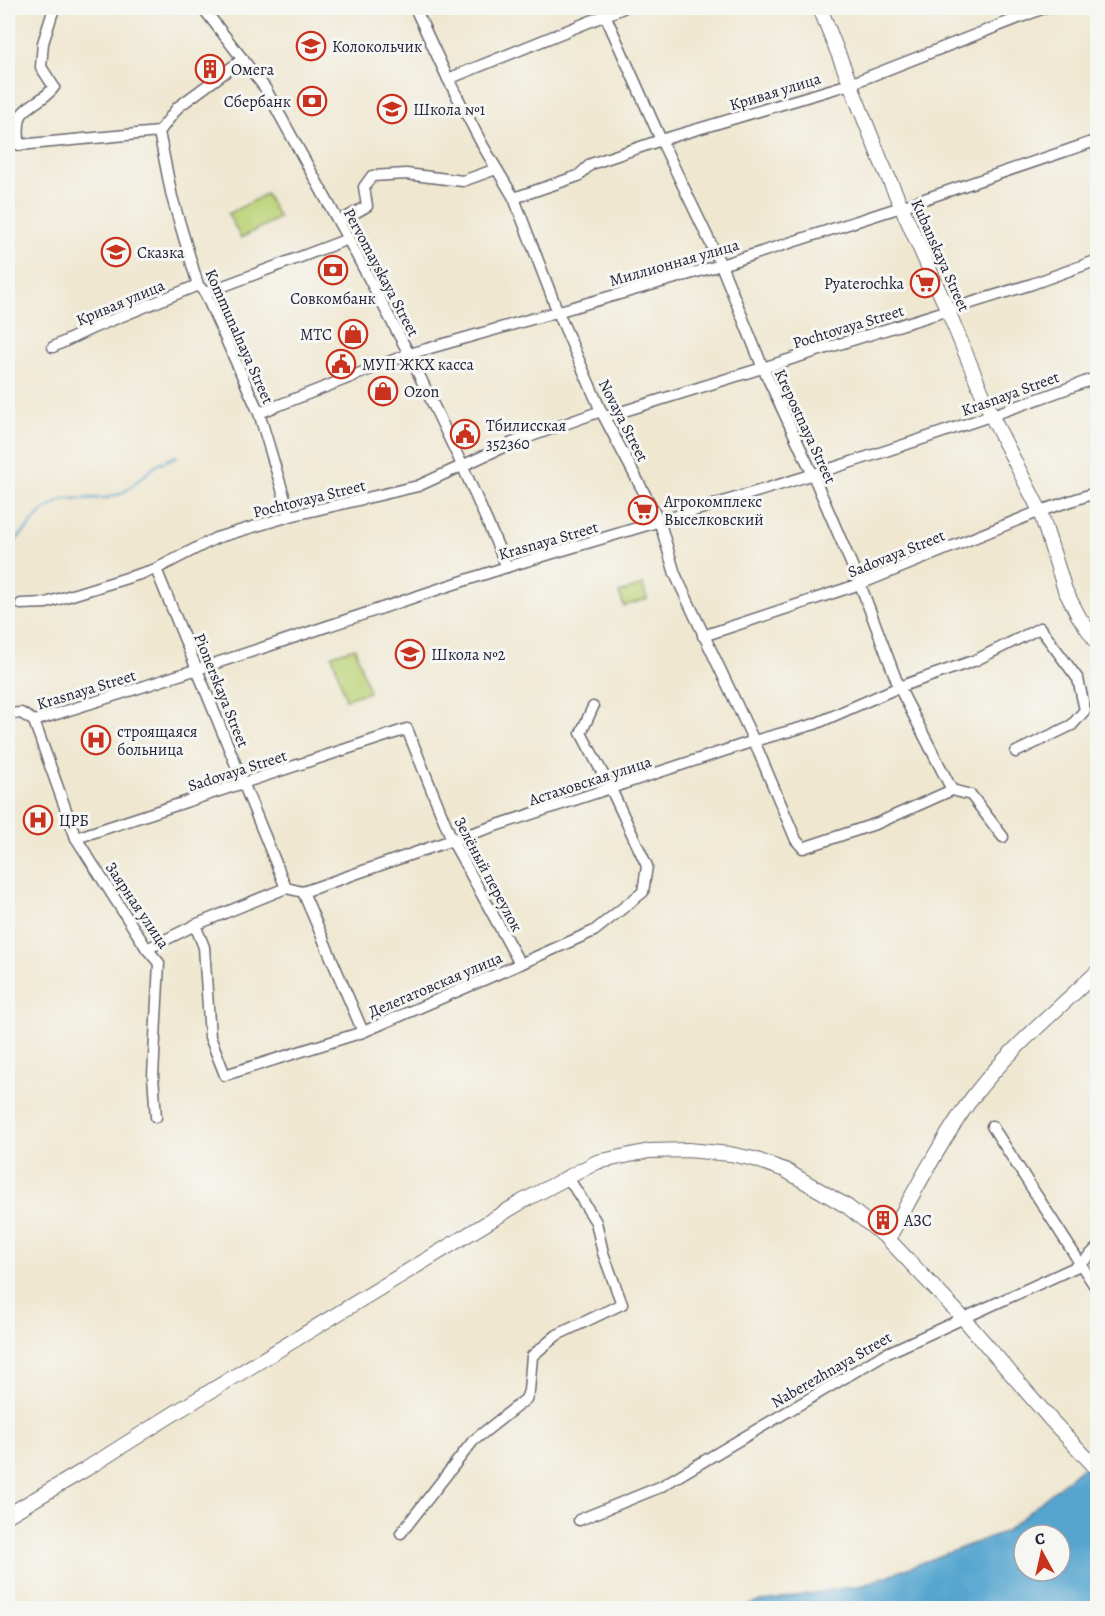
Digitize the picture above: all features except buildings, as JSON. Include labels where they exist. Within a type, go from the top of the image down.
[{"type":"main road","name":"Kubanskaya Street","points":[[820,8],[901,207],[992,417],[1040,511],[1065,590],[1079,617],[1098,644]]},
{"type":"main road","points":[[888,1239],[946,1138],[973,1097],[1028,1037],[1098,971]]},
{"type":"main road","points":[[8,1515],[567,1176],[597,1162],[649,1151],[688,1150],[754,1159],[794,1175],[848,1207],[888,1239],[964,1319],[1051,1420],[1098,1470]]},
{"type":"street","points":[[54,8],[43,43],[41,67],[54,87],[48,96],[26,109],[21,116],[19,145],[159,132],[178,107],[243,59]]},
{"type":"street","name":"Pervomayskaya Street","points":[[203,8],[265,88],[339,222],[409,354],[463,467],[507,567]]},
{"type":"street","name":"Novaya Street","points":[[415,8],[448,79],[514,198],[557,310],[603,414],[660,523],[675,574],[754,741],[796,840],[803,848],[878,823],[952,790]]},
{"type":"street","points":[[448,79],[603,10],[623,8]]},
{"type":"street","name":"Кривая улица","points":[[514,198],[578,176],[591,164],[661,140],[850,84],[1044,8]]},
{"type":"street","name":"Krepostnaya Street","points":[[603,10],[661,140],[721,265],[763,368],[813,475],[860,584],[899,687],[952,790]]},
{"type":"street","name":"Kommunalnaya Street","points":[[159,132],[172,197],[202,289],[259,413],[290,516]]},
{"type":"street","name":"Миллионная улица","points":[[259,413],[409,354],[721,265],[1098,140]]},
{"type":"street","points":[[339,222],[367,206],[364,187],[372,176],[406,174],[463,181],[496,169]]},
{"type":"street","name":"Кривая улица","points":[[53,347],[95,327],[348,239]]},
{"type":"street","name":"Pochtovaya Street","points":[[21,604],[46,603],[156,569],[216,538],[290,516],[418,486],[512,443],[948,311],[1098,260]]},
{"type":"street","name":"Krasnaya Street","points":[[8,714],[21,713],[34,721],[197,670],[507,567],[660,523],[813,475],[992,417],[1098,377]]},
{"type":"street","name":"Sadovaya Street","points":[[703,636],[860,584],[1040,511],[1098,492]]},
{"type":"street","name":"Pionerskaya Street","points":[[156,569],[286,888]]},
{"type":"street","name":"Астаховская улица","points":[[303,892],[452,840],[754,741],[815,724],[899,687],[976,660],[1040,628],[1078,679],[1086,710],[1072,725],[1016,752]]},
{"type":"street","points":[[593,707],[581,733],[611,789]]},
{"type":"street","name":"Заярная улица","points":[[34,721],[76,838],[147,949],[159,963],[153,1076],[156,1117]]},
{"type":"street","name":"Sadovaya Street","points":[[76,838],[407,729]]},
{"type":"street","name":"Зелёный переулок","points":[[407,729],[452,840],[520,964]]},
{"type":"street","name":"Делегатовская улица","points":[[195,925],[204,947],[210,1037],[225,1076],[363,1032],[594,931],[644,892],[647,866],[611,789]]},
{"type":"street","points":[[952,790],[971,795],[1004,837]]},
{"type":"street","points":[[147,949],[195,925],[286,888],[303,892],[363,1032]]},
{"type":"street","points":[[992,1126],[1098,1291]]},
{"type":"street","points":[[400,1533],[473,1441],[525,1399],[529,1391],[531,1356],[557,1335],[622,1304],[603,1253],[596,1222],[567,1176]]},
{"type":"street","name":"Naberezhnaya Street","points":[[579,1520],[660,1487],[883,1355],[1080,1265],[1098,1247]]},
{"type":"green space","points":[[266,194],[279,218],[241,238],[228,214]]},
{"type":"green space","points":[[643,585],[647,599],[624,606],[619,593]]},
{"type":"green space","points":[[355,648],[369,692],[346,699],[332,655]]},
{"type":"water","points":[[1097,1455],[1097,1608],[737,1608],[758,1602],[863,1585],[1006,1531],[1012,1526],[1012,1583],[1072,1583],[1072,1523],[1016,1523]]},
{"type":"waterway","points":[[8,549],[43,511],[64,499],[106,498],[123,493],[158,464],[177,456]]},
{"type":"place","name":"Колокольчик","points":[[311,46]]},
{"type":"place","name":"Омега","points":[[210,69]]},
{"type":"place","name":"Сбербанк","points":[[312,101]]},
{"type":"place","name":"Школа №1","points":[[392,109]]},
{"type":"place","name":"Сказка","points":[[116,252]]},
{"type":"place","name":"Совкомбанк","points":[[333,270]]},
{"type":"place","name":"Pyaterochka","points":[[925,283]]},
{"type":"place","name":"МТС","points":[[353,334]]},
{"type":"place","name":"МУП ЖКХ касса","points":[[341,364]]},
{"type":"place","name":"Ozon","points":[[383,391]]},
{"type":"place","name":"Тбилисская 352360","points":[[465,434]]},
{"type":"place","name":"Агрокомплекс Выселковский","points":[[643,510]]},
{"type":"place","name":"Школа №2","points":[[410,654]]},
{"type":"place","name":"строящаяся больница","points":[[96,740]]},
{"type":"place","name":"ЦРБ","points":[[38,820]]},
{"type":"place","name":"АЗС","points":[[883,1220]]}]
